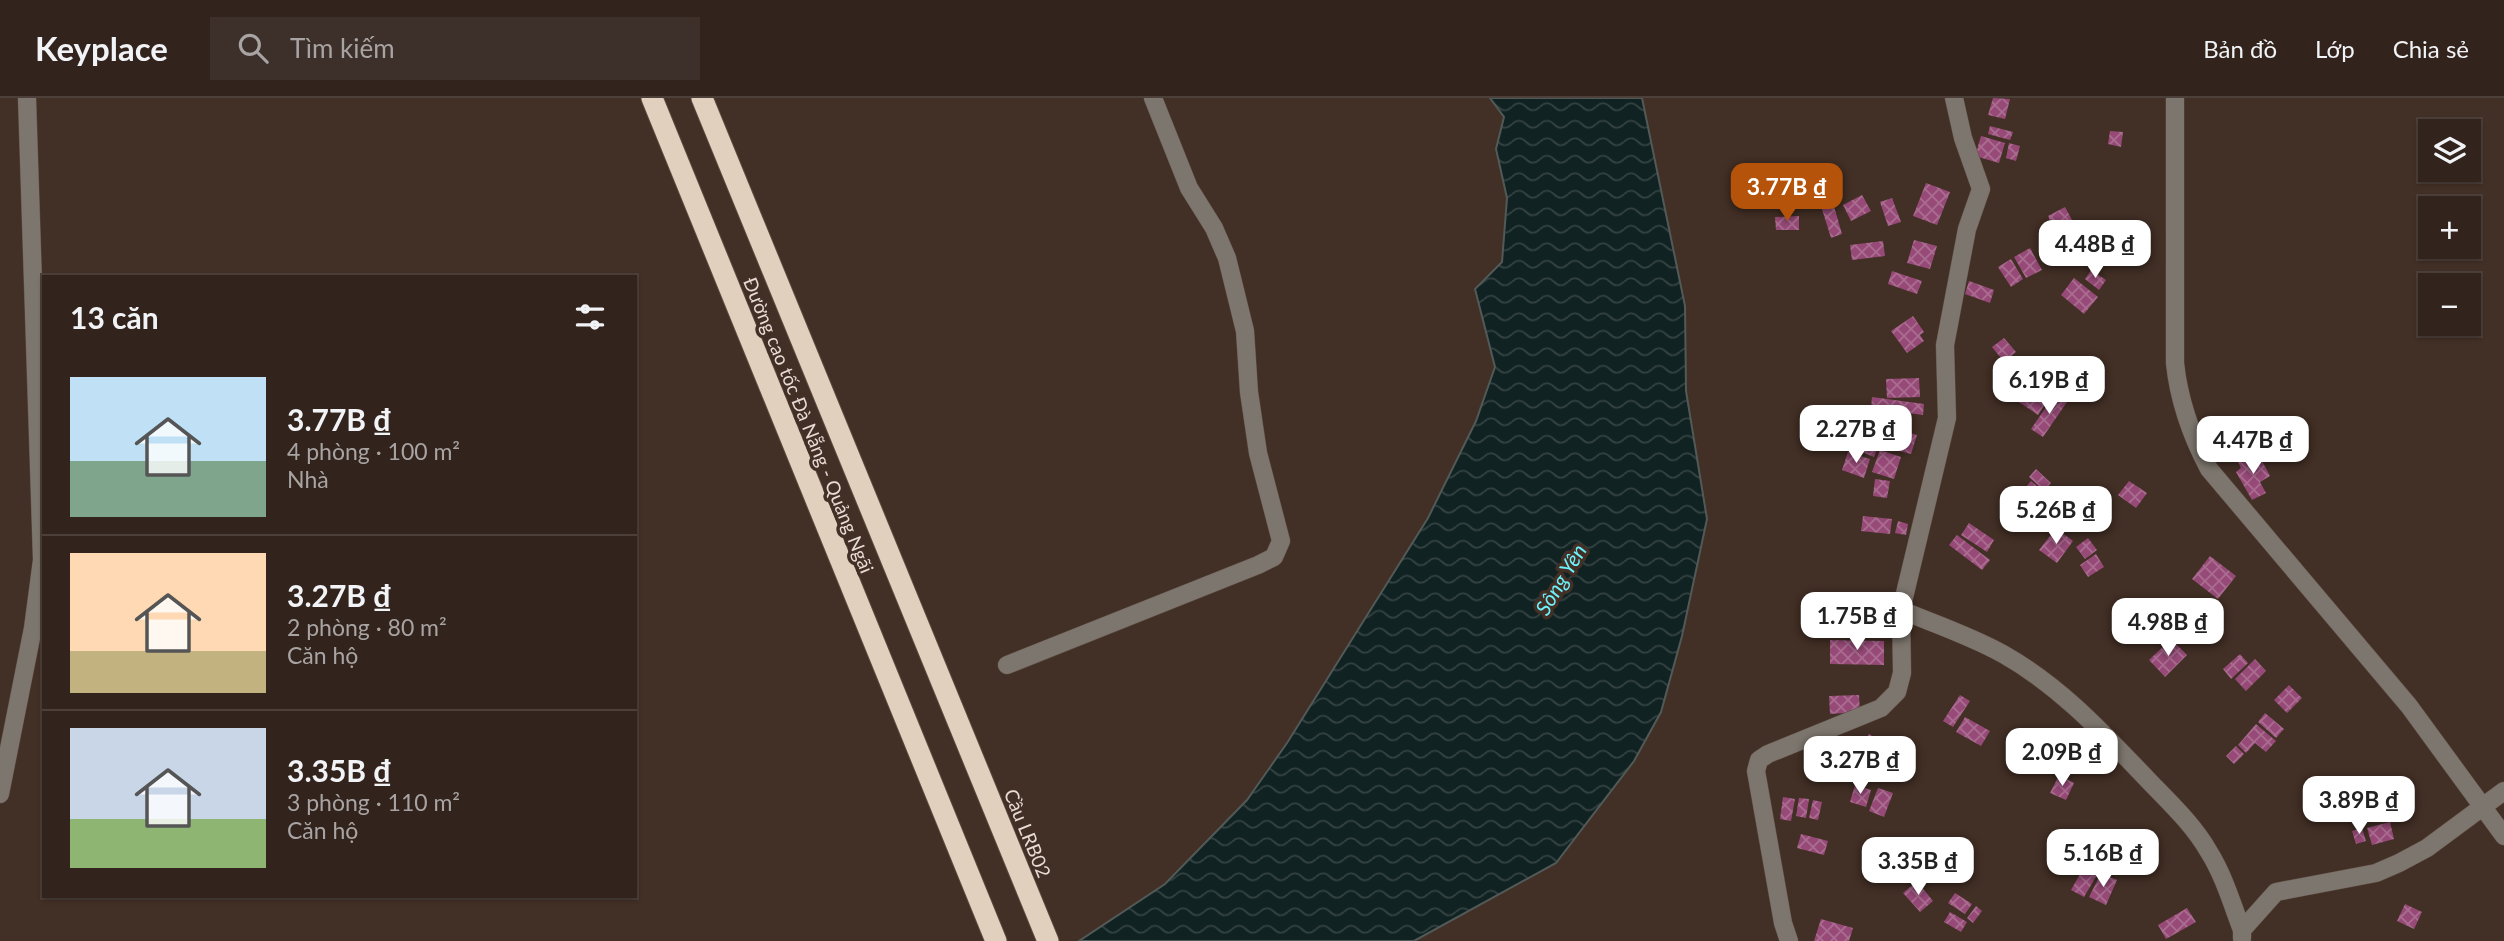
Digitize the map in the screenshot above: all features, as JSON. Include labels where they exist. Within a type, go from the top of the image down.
[{"type":"highway","name":"Đường cao tốc Đà Nẵng - Quảng Ngãi","points":[[652,98],[996,941]]},
{"type":"highway","name":"Đường cao tốc Đà Nẵng - Quảng Ngãi","points":[[702,98],[967,742]]},
{"type":"highway","name":"Cầu LRB02","points":[[967,742],[1048,941]]},
{"type":"street","points":[[0,794],[25,674],[42,560],[27,98]]},
{"type":"street","points":[[1007,665],[1258,565],[1273,557],[1281,541],[1258,453],[1249,392],[1245,331],[1227,258],[1214,228],[1189,188],[1153,98]]},
{"type":"street","points":[[1789,941],[1783,923],[1756,771],[1759,760],[1768,754],[1881,708],[1897,692],[1902,673],[1901,610],[1947,418],[1945,345],[1967,229],[1981,189],[1963,138],[1954,98]]},
{"type":"street","points":[[2175,98],[2175,363],[2182,407],[2198,450],[2209,469],[2409,706],[2504,836]]},
{"type":"street","points":[[1901,610],[1976,640],[2004,655],[2064,696],[2089,719],[2195,832],[2219,869],[2242,936]]},
{"type":"street","points":[[2242,936],[2276,892],[2375,873],[2399,863],[2427,848],[2504,791]]},
{"type":"water","name":"Sông Yên","points":[[1490,98],[1642,98],[1685,306],[1686,391],[1707,519],[1682,636],[1661,712],[1634,761],[1556,863],[1414,941],[1079,941],[1165,884],[1247,800],[1287,743],[1428,518],[1476,421],[1495,367],[1475,289],[1502,262],[1507,198],[1496,149],[1504,117]]},
{"type":"building","points":[[1993,98],[2010,99],[2005,119],[1988,115]]},
{"type":"building","points":[[1990,126],[2013,132],[2010,140],[1988,134]]},
{"type":"building","points":[[2110,131],[2123,132],[2121,147],[2108,144]]},
{"type":"building","points":[[1981,136],[2005,143],[1999,163],[1975,156]]},
{"type":"building","points":[[2009,143],[2020,146],[2016,161],[2006,158]]},
{"type":"building","points":[[1926,183],[1950,192],[1937,225],[1913,216]]},
{"type":"building","points":[[1862,195],[1871,211],[1851,221],[1843,205]]},
{"type":"building","points":[[1892,198],[1901,222],[1888,226],[1880,202]]},
{"type":"building","points":[[1833,203],[1842,234],[1831,238],[1821,206]]},
{"type":"building","points":[[2065,207],[2072,220],[2054,229],[2048,216]]},
{"type":"building","points":[[1799,216],[1799,230],[1776,230],[1775,217]]},
{"type":"building","points":[[1914,240],[1937,246],[1930,269],[1907,263]]},
{"type":"building","points":[[1883,241],[1885,256],[1852,260],[1850,245]]},
{"type":"building","points":[[2030,248],[2042,270],[2026,278],[2014,257]]},
{"type":"building","points":[[2011,259],[2023,279],[2011,287],[1998,267]]},
{"type":"building","points":[[2091,270],[2106,280],[2099,290],[2085,279]]},
{"type":"building","points":[[1892,271],[1922,281],[1917,294],[1888,284]]},
{"type":"building","points":[[2074,278],[2098,297],[2084,314],[2061,295]]},
{"type":"building","points":[[1969,281],[1994,290],[1990,303],[1965,294]]},
{"type":"building","points":[[1913,316],[1924,332],[1920,335],[1924,341],[1907,353],[1891,331]]},
{"type":"building","points":[[2004,338],[2016,352],[2004,362],[1992,347]]},
{"type":"building","points":[[1919,378],[1920,397],[1887,398],[1886,379]]},
{"type":"building","points":[[2030,384],[2050,397],[2038,415],[2019,402]]},
{"type":"building","points":[[2055,394],[2067,402],[2043,437],[2031,429]]},
{"type":"building","points":[[1872,397],[1924,404],[1923,415],[1871,408]]},
{"type":"building","points":[[1897,429],[1917,435],[1911,454],[1892,449]]},
{"type":"building","points":[[1863,441],[1878,446],[1874,457],[1859,451]]},
{"type":"building","points":[[1880,450],[1901,457],[1894,479],[1872,472]]},
{"type":"building","points":[[1848,452],[1870,459],[1864,478],[1842,470]]},
{"type":"building","points":[[2245,455],[2250,463],[2260,457],[2270,476],[2260,482],[2266,493],[2252,500],[2236,472],[2241,468],[2237,460]]},
{"type":"building","points":[[2036,469],[2051,483],[2044,491],[2029,477]]},
{"type":"building","points":[[1875,479],[1890,481],[1887,498],[1873,496]]},
{"type":"building","points":[[2031,481],[2044,492],[2033,503],[2021,493]]},
{"type":"building","points":[[2129,481],[2147,493],[2136,508],[2118,495]]},
{"type":"building","points":[[2046,491],[2053,497],[2042,510],[2035,504]]},
{"type":"building","points":[[2017,498],[2031,516],[2016,527],[2002,510]]},
{"type":"building","points":[[1863,516],[1892,519],[1890,534],[1861,531]]},
{"type":"building","points":[[1898,521],[1908,524],[1906,535],[1895,533]]},
{"type":"building","points":[[1969,523],[1994,540],[1987,552],[1961,535]]},
{"type":"building","points":[[2056,528],[2073,541],[2057,563],[2039,550]]},
{"type":"building","points":[[1957,535],[1990,560],[1982,570],[1949,545]]},
{"type":"building","points":[[2088,538],[2097,550],[2085,559],[2076,547]]},
{"type":"building","points":[[2096,554],[2104,567],[2088,577],[2080,565]]},
{"type":"building","points":[[2210,556],[2236,576],[2218,599],[2192,579]]},
{"type":"building","points":[[1875,613],[1873,627],[1828,626],[1828,614]]},
{"type":"building","points":[[2171,639],[2187,655],[2165,677],[2149,660]]},
{"type":"building","points":[[1830,640],[1884,641],[1884,665],[1830,664]]},
{"type":"building","points":[[2240,654],[2248,663],[2231,679],[2223,669]]},
{"type":"building","points":[[2255,659],[2266,671],[2246,691],[2235,679]]},
{"type":"building","points":[[2289,685],[2302,698],[2287,713],[2274,700]]},
{"type":"building","points":[[1859,695],[1860,712],[1830,714],[1829,696]]},
{"type":"building","points":[[1960,695],[1970,701],[1953,727],[1943,721]]},
{"type":"building","points":[[2265,713],[2284,729],[2276,738],[2258,722]]},
{"type":"building","points":[[1965,717],[1990,731],[1981,746],[1956,732]]},
{"type":"building","points":[[2256,724],[2276,741],[2266,752],[2255,743],[2246,753],[2238,745]]},
{"type":"building","points":[[1869,734],[1886,744],[1870,769],[1843,752],[1849,741],[1861,748]]},
{"type":"building","points":[[2236,746],[2244,754],[2234,764],[2226,756]]},
{"type":"building","points":[[2059,775],[2074,783],[2066,800],[2050,793]]},
{"type":"building","points":[[1855,785],[1871,790],[1866,807],[1850,802]]},
{"type":"building","points":[[1878,788],[1893,793],[1884,817],[1869,811]]},
{"type":"building","points":[[1783,797],[1795,799],[1791,821],[1780,819]]},
{"type":"building","points":[[1799,798],[1809,799],[1806,818],[1796,816]]},
{"type":"building","points":[[1813,800],[1822,802],[1818,820],[1809,818]]},
{"type":"building","points":[[2390,822],[2394,839],[2372,845],[2367,828]]},
{"type":"building","points":[[2362,828],[2366,841],[2356,844],[2352,831]]},
{"type":"building","points":[[1801,834],[1828,841],[1824,855],[1797,848]]},
{"type":"building","points":[[2084,867],[2097,875],[2084,897],[2071,890]]},
{"type":"building","points":[[2101,873],[2117,880],[2106,905],[2089,897]]},
{"type":"building","points":[[1917,881],[1933,901],[1920,912],[1903,893]]},
{"type":"building","points":[[1955,893],[1972,904],[1965,914],[1948,903]]},
{"type":"building","points":[[2405,904],[2422,912],[2414,929],[2397,921]]},
{"type":"building","points":[[1976,906],[1982,911],[1973,923],[1967,918]]},
{"type":"building","points":[[2187,908],[2196,922],[2166,939],[2158,925]]},
{"type":"building","points":[[1950,912],[1967,922],[1961,932],[1944,922]]},
{"type":"building","points":[[1821,919],[1853,928],[1849,941],[1814,941]]}]
